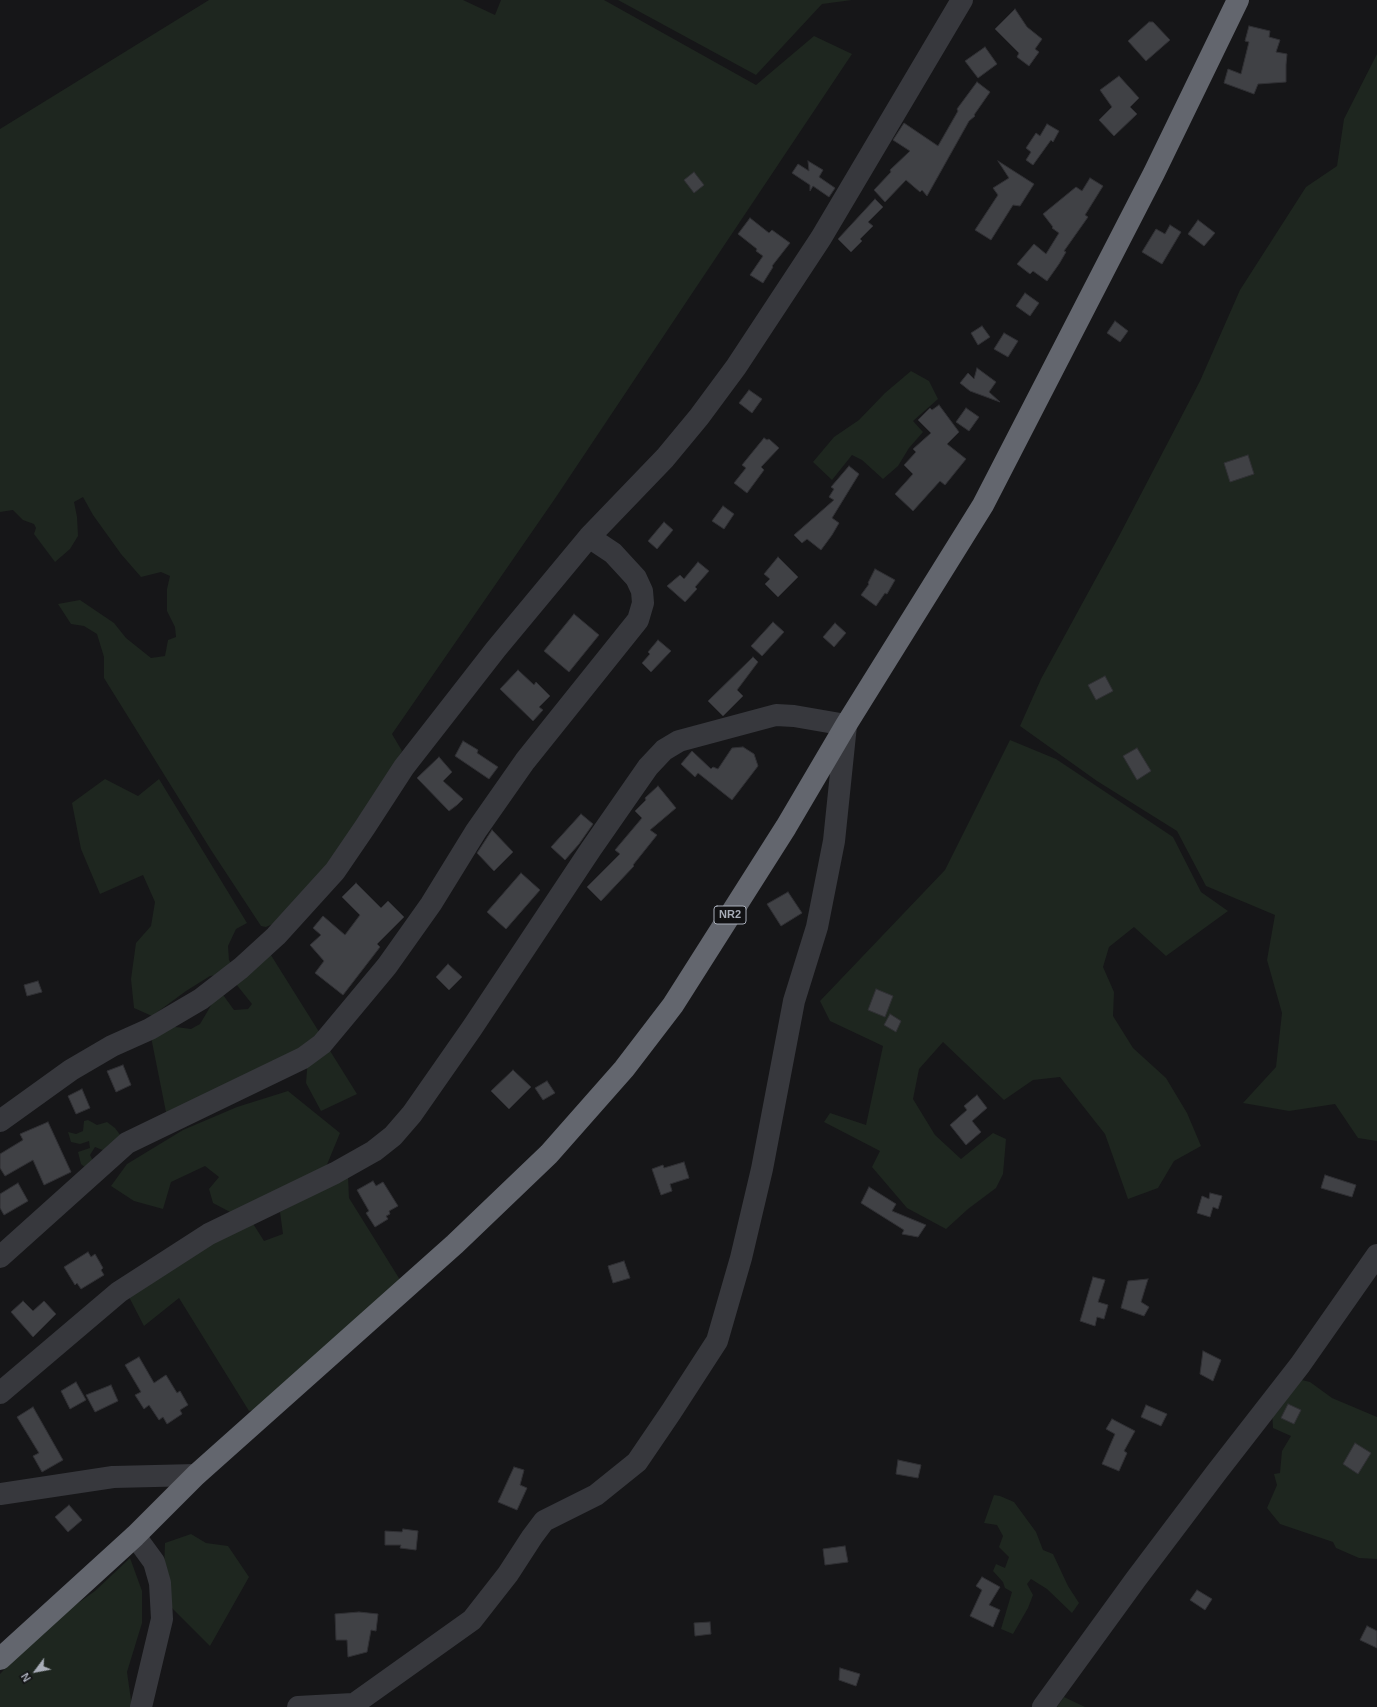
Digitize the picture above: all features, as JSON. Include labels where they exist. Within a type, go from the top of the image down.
[{"type":"highway","name":"NR2","points":[[0,1660],[135,1536],[196,1475],[461,1239],[549,1154],[624,1069],[677,999],[786,827],[846,725],[983,505],[1154,173],[1238,0]]},
{"type":"street","points":[[0,1120],[71,1070],[112,1046],[150,1029],[201,999],[240,968],[276,936],[335,871],[366,827],[404,768],[496,649],[589,536],[665,458],[699,417],[736,367],[821,238],[962,0]]},
{"type":"street","points":[[0,1257],[127,1143],[303,1058],[322,1044],[387,966],[431,904],[476,831],[525,761],[638,620],[643,604],[642,591],[636,578],[613,553],[589,536]]},
{"type":"street","points":[[0,1393],[119,1292],[209,1234],[335,1173],[374,1151],[393,1136],[412,1114],[472,1028],[591,849],[648,767],[664,750],[679,741],[776,715],[794,716],[846,725],[834,841],[817,927],[794,1001],[762,1169],[741,1258],[717,1341],[672,1412],[637,1462],[596,1495],[544,1521],[508,1574],[472,1620],[352,1705],[298,1707]]},
{"type":"street","points":[[1043,1707],[1150,1560],[1300,1365],[1377,1255]]},
{"type":"street","points":[[0,1494],[113,1477],[196,1475]]},
{"type":"street","points":[[135,1536],[154,1562],[160,1583],[162,1619],[141,1707]]},
{"type":"shaded area","points":[[209,0],[463,0],[495,15],[501,0],[604,0],[756,85],[814,36],[852,54],[554,500],[392,734],[402,751],[352,839],[286,918],[266,927],[261,926],[211,850],[104,678],[104,657],[97,634],[84,626],[71,624],[58,604],[80,600],[114,623],[126,638],[151,658],[165,656],[168,640],[176,637],[175,627],[167,611],[167,589],[170,576],[161,572],[141,577],[121,554],[93,515],[83,497],[74,502],[77,517],[78,536],[70,549],[55,562],[34,534],[36,528],[34,524],[23,520],[13,510],[0,512],[0,129]]},
{"type":"shaded area","points":[[618,0],[852,0],[822,4],[756,75]]},
{"type":"shaded area","points":[[1377,54],[1377,1141],[1358,1138],[1335,1104],[1289,1111],[1243,1103],[1276,1067],[1282,1013],[1267,960],[1275,915],[1206,886],[1177,831],[1097,781],[1020,726],[1041,679],[1118,538],[1200,381],[1240,290],[1306,187],[1337,166],[1344,119]]},
{"type":"shaded area","points":[[911,371],[929,381],[938,399],[913,421],[923,432],[909,448],[898,466],[883,479],[862,460],[852,455],[832,480],[813,462],[834,437],[859,420],[885,393]]},
{"type":"shaded area","points":[[1010,740],[1056,759],[1173,837],[1201,892],[1228,911],[1166,956],[1134,927],[1109,947],[1103,967],[1114,992],[1113,1016],[1133,1048],[1166,1078],[1187,1113],[1201,1146],[1174,1161],[1158,1188],[1128,1199],[1105,1134],[1060,1077],[1033,1080],[1004,1100],[943,1042],[919,1069],[913,1099],[935,1135],[961,1159],[993,1133],[1006,1139],[1003,1174],[996,1188],[968,1209],[946,1229],[907,1208],[872,1167],[880,1151],[824,1122],[830,1113],[866,1125],[883,1046],[830,1021],[820,1001],[945,870]]},
{"type":"shaded area","points":[[105,779],[138,796],[159,779],[247,923],[236,929],[228,946],[229,960],[234,968],[226,974],[210,976],[186,991],[152,1016],[134,1008],[131,979],[136,943],[151,926],[155,902],[143,875],[100,894],[81,849],[72,803]]},
{"type":"shaded area","points":[[269,952],[321,1035],[294,1059],[167,1117],[151,1037],[168,1026],[191,1029],[200,1024],[216,997],[221,992],[234,1010],[248,1009],[252,1004],[236,984]]},
{"type":"shaded area","points":[[327,1046],[357,1094],[321,1111],[306,1083],[308,1058]]},
{"type":"shaded area","points":[[288,1091],[340,1133],[326,1167],[232,1213],[213,1203],[209,1189],[219,1177],[205,1166],[171,1182],[163,1209],[134,1201],[111,1186],[127,1164],[183,1130],[237,1107]]},
{"type":"shaded area","points":[[88,1120],[97,1125],[107,1122],[115,1128],[124,1140],[110,1153],[95,1147],[90,1155],[95,1165],[89,1171],[81,1164],[78,1152],[90,1148],[89,1141],[80,1144],[71,1142],[68,1132],[76,1134],[83,1131],[84,1121]]},
{"type":"shaded area","points":[[348,1177],[349,1198],[402,1283],[263,1408],[249,1411],[179,1298],[144,1326],[129,1297],[196,1249],[252,1222],[264,1241],[283,1234],[280,1212]]},
{"type":"shaded area","points":[[1294,1378],[1310,1382],[1332,1398],[1377,1417],[1377,1559],[1359,1558],[1336,1548],[1333,1542],[1280,1524],[1267,1508],[1277,1485],[1274,1474],[1280,1473],[1282,1451],[1291,1436],[1273,1428],[1272,1409]]},
{"type":"shaded area","points":[[994,1495],[1014,1502],[1036,1532],[1043,1550],[1053,1554],[1068,1586],[1079,1603],[1072,1613],[1047,1589],[1031,1579],[1027,1584],[1033,1595],[1028,1608],[1013,1634],[1001,1629],[1012,1592],[1005,1588],[1003,1582],[993,1571],[996,1564],[1005,1568],[1009,1557],[999,1547],[1003,1536],[997,1525],[984,1523]]},
{"type":"shaded area","points":[[191,1534],[206,1543],[228,1546],[249,1577],[210,1646],[170,1606],[164,1571],[165,1543]]},
{"type":"shaded area","points":[[130,1558],[142,1591],[142,1623],[127,1672],[132,1707],[0,1707],[0,1674],[47,1625],[95,1591]]},
{"type":"shaded area","points":[[1064,1697],[1085,1707],[1057,1707]]},
{"type":"building","points":[[1015,9],[1027,27],[1042,39],[1035,49],[1039,52],[1029,66],[1017,57],[1019,53],[995,29]]},
{"type":"building","points":[[1149,22],[1153,22],[1170,40],[1146,61],[1128,41]]},
{"type":"building","points":[[1249,26],[1270,31],[1269,37],[1280,40],[1276,52],[1287,54],[1286,82],[1258,84],[1254,94],[1224,83],[1228,69],[1241,74],[1249,42],[1245,41]]},
{"type":"building","points":[[985,47],[997,64],[978,78],[965,61]]},
{"type":"building","points":[[1119,76],[1139,98],[1130,107],[1137,114],[1114,136],[1099,120],[1112,107],[1100,90]]},
{"type":"building","points":[[977,82],[990,92],[974,115],[975,116],[969,121],[927,196],[922,190],[920,192],[906,180],[885,202],[874,190],[891,172],[890,170],[910,151],[893,140],[904,123],[938,146],[958,111],[957,109]]},
{"type":"building","points":[[1047,124],[1059,131],[1053,142],[1051,140],[1033,165],[1026,160],[1031,152],[1026,148],[1036,133],[1040,136]]},
{"type":"building","points":[[808,161],[823,170],[819,177],[835,188],[829,197],[813,186],[810,191],[810,185],[792,173],[798,164],[809,171]]},
{"type":"building","points":[[998,161],[1034,184],[1020,206],[1013,205],[991,240],[975,230],[998,195],[993,188],[1009,178]]},
{"type":"building","points":[[694,172],[704,185],[694,193],[684,180]]},
{"type":"building","points":[[1090,178],[1103,186],[1085,215],[1088,217],[1064,251],[1066,252],[1059,264],[1047,281],[1033,271],[1030,274],[1017,264],[1034,244],[1046,254],[1059,233],[1052,228],[1053,227],[1043,214],[1076,187],[1082,191]]},
{"type":"building","points":[[875,199],[883,207],[868,222],[873,226],[860,239],[862,241],[851,252],[838,239]]},
{"type":"building","points":[[750,218],[769,233],[772,230],[790,243],[772,266],[773,267],[763,283],[750,275],[763,256],[756,251],[757,249],[738,234]]},
{"type":"building","points":[[1198,220],[1215,233],[1204,246],[1188,234]]},
{"type":"building","points":[[1170,225],[1181,232],[1162,264],[1142,252],[1156,229],[1165,234]]},
{"type":"building","points":[[1025,293],[1039,303],[1030,316],[1016,306]]},
{"type":"building","points":[[1115,321],[1128,331],[1120,342],[1107,333]]},
{"type":"building","points":[[982,326],[990,337],[978,345],[971,333]]},
{"type":"building","points":[[1004,333],[1018,341],[1008,357],[994,349]]},
{"type":"building","points":[[977,368],[996,382],[989,392],[1000,402],[970,391],[960,383],[968,373],[974,379]]},
{"type":"building","points":[[749,390],[762,399],[752,413],[739,403]]},
{"type":"building","points":[[939,405],[959,432],[947,444],[966,459],[945,485],[940,481],[913,511],[895,494],[913,474],[904,465],[916,452],[913,449],[931,433],[918,420],[930,408],[932,410]]},
{"type":"building","points":[[966,408],[979,417],[969,431],[956,422]]},
{"type":"building","points":[[764,438],[767,440],[769,439],[779,448],[761,467],[764,470],[747,493],[734,483],[746,468],[742,465]]},
{"type":"building","points":[[1248,455],[1254,474],[1230,482],[1224,463]]},
{"type":"building","points":[[849,466],[859,474],[832,518],[839,523],[832,535],[821,550],[807,539],[802,543],[794,535],[834,500],[829,497],[834,489],[831,487]]},
{"type":"building","points":[[723,506],[734,514],[724,529],[712,521]]},
{"type":"building","points":[[664,522],[673,530],[657,549],[648,541]]},
{"type":"building","points":[[778,557],[798,577],[778,597],[765,584],[770,579],[764,574]]},
{"type":"building","points":[[698,562],[709,571],[695,587],[697,589],[685,602],[667,586],[680,575],[684,579]]},
{"type":"building","points":[[875,569],[895,580],[887,594],[885,593],[876,606],[861,595],[869,584],[868,583]]},
{"type":"building","points":[[574,614],[599,635],[569,672],[544,651]]},
{"type":"building","points":[[773,622],[784,632],[762,656],[751,646]]},
{"type":"building","points":[[835,623],[846,633],[834,647],[823,637]]},
{"type":"building","points":[[658,640],[671,651],[651,672],[642,663],[650,654],[648,652]]},
{"type":"building","points":[[753,657],[758,662],[737,690],[743,696],[723,716],[708,701]]},
{"type":"building","points":[[518,670],[534,685],[536,682],[550,696],[539,707],[543,710],[533,721],[500,689]]},
{"type":"building","points":[[1105,676],[1113,691],[1096,700],[1088,685]]},
{"type":"building","points":[[463,741],[478,750],[477,753],[498,767],[489,779],[455,756]]},
{"type":"building","points":[[743,747],[754,754],[758,766],[732,800],[698,773],[695,777],[681,764],[692,751],[711,769],[713,767],[718,769],[732,748]]},
{"type":"building","points":[[1137,748],[1151,771],[1137,780],[1123,756]]},
{"type":"building","points":[[439,757],[452,772],[443,781],[463,799],[449,811],[417,778]]},
{"type":"building","points":[[658,786],[676,808],[650,830],[657,835],[633,865],[634,866],[601,901],[587,887],[620,854],[615,850],[642,818],[635,811],[646,800],[645,798]]},
{"type":"building","points":[[581,814],[593,824],[579,844],[565,860],[551,847]]},
{"type":"building","points":[[492,830],[513,852],[494,871],[477,853]]},
{"type":"building","points":[[521,873],[540,890],[506,929],[487,912]]},
{"type":"building","points":[[356,883],[381,908],[388,901],[404,917],[377,944],[380,947],[343,995],[315,973],[324,961],[310,945],[321,935],[313,928],[323,916],[345,935],[360,915],[342,897]]},
{"type":"building","points":[[788,892],[802,913],[781,926],[767,904]]},
{"type":"building","points":[[448,964],[462,977],[449,990],[436,977]]},
{"type":"building","points":[[38,981],[42,992],[27,996],[24,985]]},
{"type":"building","points":[[876,989],[893,996],[885,1017],[868,1010]]},
{"type":"building","points":[[890,1014],[901,1021],[896,1032],[884,1025]]},
{"type":"building","points":[[123,1065],[131,1085],[116,1092],[107,1071]]},
{"type":"building","points":[[513,1070],[531,1087],[509,1109],[491,1091]]},
{"type":"building","points":[[547,1081],[555,1093],[543,1100],[535,1088]]},
{"type":"building","points":[[82,1089],[90,1108],[76,1114],[68,1096]]},
{"type":"building","points":[[977,1095],[987,1108],[972,1121],[981,1132],[966,1145],[950,1125],[967,1110],[964,1106]]},
{"type":"building","points":[[48,1122],[71,1172],[44,1185],[33,1160],[5,1176],[0,1168],[0,1154],[23,1140],[20,1134]]},
{"type":"building","points":[[684,1162],[689,1178],[670,1184],[672,1191],[661,1195],[652,1169],[663,1165],[664,1168]]},
{"type":"building","points":[[1325,1175],[1356,1185],[1352,1197],[1321,1188]]},
{"type":"building","points":[[373,1181],[376,1186],[383,1182],[398,1206],[389,1211],[390,1214],[386,1216],[388,1219],[375,1227],[366,1213],[369,1211],[357,1190]]},
{"type":"building","points":[[18,1183],[28,1201],[4,1215],[0,1208],[0,1194]]},
{"type":"building","points":[[869,1187],[896,1204],[892,1211],[926,1225],[918,1237],[902,1234],[904,1230],[861,1203]]},
{"type":"building","points":[[1210,1193],[1222,1196],[1218,1209],[1213,1207],[1210,1217],[1197,1213],[1202,1196],[1209,1199]]},
{"type":"building","points":[[88,1252],[91,1257],[95,1254],[103,1268],[101,1270],[104,1275],[81,1289],[77,1283],[75,1285],[64,1267]]},
{"type":"building","points":[[624,1261],[630,1278],[613,1283],[608,1266]]},
{"type":"building","points":[[1093,1277],[1105,1280],[1098,1302],[1108,1305],[1104,1319],[1097,1317],[1095,1326],[1080,1321]]},
{"type":"building","points":[[1148,1279],[1141,1302],[1149,1307],[1144,1316],[1121,1308],[1128,1281]]},
{"type":"building","points":[[23,1301],[33,1311],[44,1301],[56,1314],[33,1337],[11,1312]]},
{"type":"building","points":[[1203,1351],[1221,1360],[1213,1381],[1200,1374]]},
{"type":"building","points":[[139,1357],[154,1383],[166,1375],[177,1393],[180,1391],[188,1405],[180,1410],[182,1414],[167,1424],[163,1417],[159,1420],[149,1405],[144,1409],[135,1395],[141,1392],[125,1365]]},
{"type":"building","points":[[76,1382],[86,1400],[70,1409],[61,1391]]},
{"type":"building","points":[[111,1385],[118,1401],[95,1412],[86,1395]]},
{"type":"building","points":[[1288,1404],[1301,1410],[1294,1424],[1281,1418]]},
{"type":"building","points":[[1146,1405],[1167,1414],[1161,1426],[1141,1417]]},
{"type":"building","points":[[33,1407],[63,1460],[42,1472],[33,1456],[39,1453],[17,1417]]},
{"type":"building","points":[[1112,1419],[1135,1431],[1124,1451],[1127,1453],[1119,1471],[1102,1464],[1115,1434],[1106,1429]]},
{"type":"building","points":[[1355,1443],[1371,1453],[1358,1474],[1343,1464]]},
{"type":"building","points":[[898,1460],[921,1465],[918,1478],[896,1474]]},
{"type":"building","points":[[514,1467],[524,1470],[520,1485],[527,1488],[517,1510],[498,1502]]},
{"type":"building","points":[[69,1505],[82,1520],[68,1532],[55,1517]]},
{"type":"building","points":[[403,1529],[418,1531],[416,1550],[400,1548],[401,1545],[385,1545],[385,1531],[402,1532]]},
{"type":"building","points":[[845,1546],[848,1562],[825,1565],[823,1549]]},
{"type":"building","points":[[982,1577],[1000,1587],[989,1605],[1000,1610],[993,1627],[970,1616],[982,1590],[976,1586]]},
{"type":"building","points":[[1197,1590],[1212,1599],[1205,1610],[1190,1600]]},
{"type":"building","points":[[359,1612],[378,1614],[376,1631],[371,1630],[367,1652],[348,1657],[347,1640],[336,1640],[335,1614]]},
{"type":"building","points":[[710,1622],[711,1634],[695,1636],[694,1623]]},
{"type":"building","points":[[1367,1626],[1377,1631],[1377,1648],[1360,1640]]},
{"type":"building","points":[[840,1668],[860,1674],[856,1686],[839,1680]]}]
